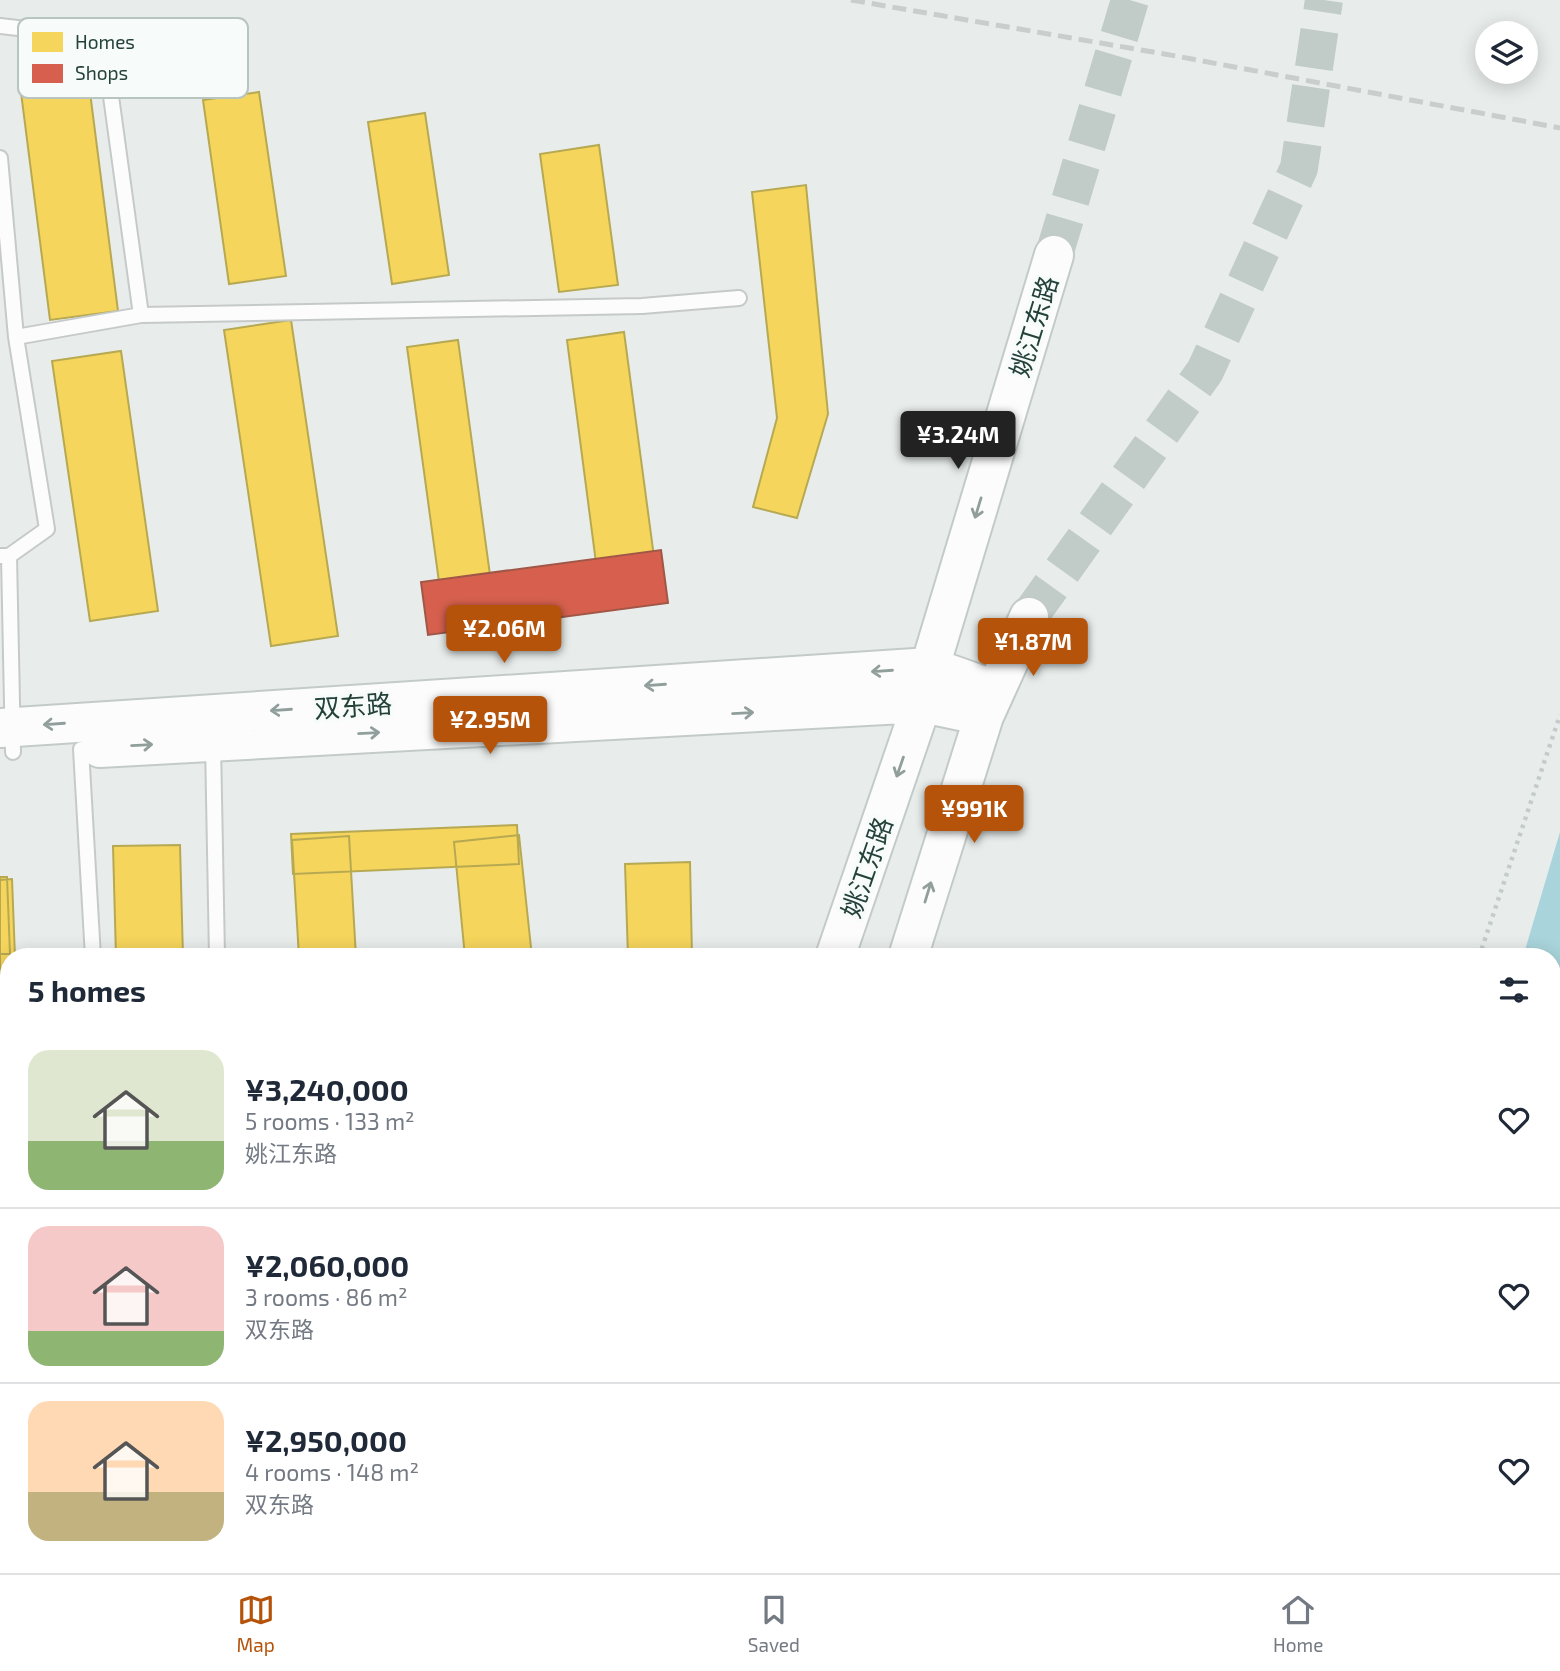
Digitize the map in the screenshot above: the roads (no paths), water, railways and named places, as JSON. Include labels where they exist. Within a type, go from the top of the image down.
[{"type":"main road","name":"姚江东路","points":[[838,948],[926,685],[1054,255]]},
{"type":"main road","points":[[911,948],[990,703],[1029,617]]},
{"type":"main road","name":"双东路","points":[[6,740],[81,749],[213,742],[926,685]]},
{"type":"main road","name":"双东路","points":[[6,740],[926,685],[990,703]]},
{"type":"lane","points":[[0,26],[18,28]]},
{"type":"lane","points":[[111,98],[141,315]]},
{"type":"lane","points":[[0,158],[16,337],[47,529],[4,556],[6,740]]},
{"type":"lane","points":[[16,337],[141,315],[642,306],[739,298]]},
{"type":"lane","points":[[213,742],[217,948]]},
{"type":"lane","points":[[81,749],[92,948]]},
{"type":"water","points":[[1560,832],[1560,948],[1526,948]]},
{"type":"tunnel","points":[[1054,255],[1130,0]]},
{"type":"tunnel","points":[[1029,617],[1205,371],[1299,168],[1324,0]]},
{"type":"railway","points":[[851,0],[1176,56],[1560,128]]}]
